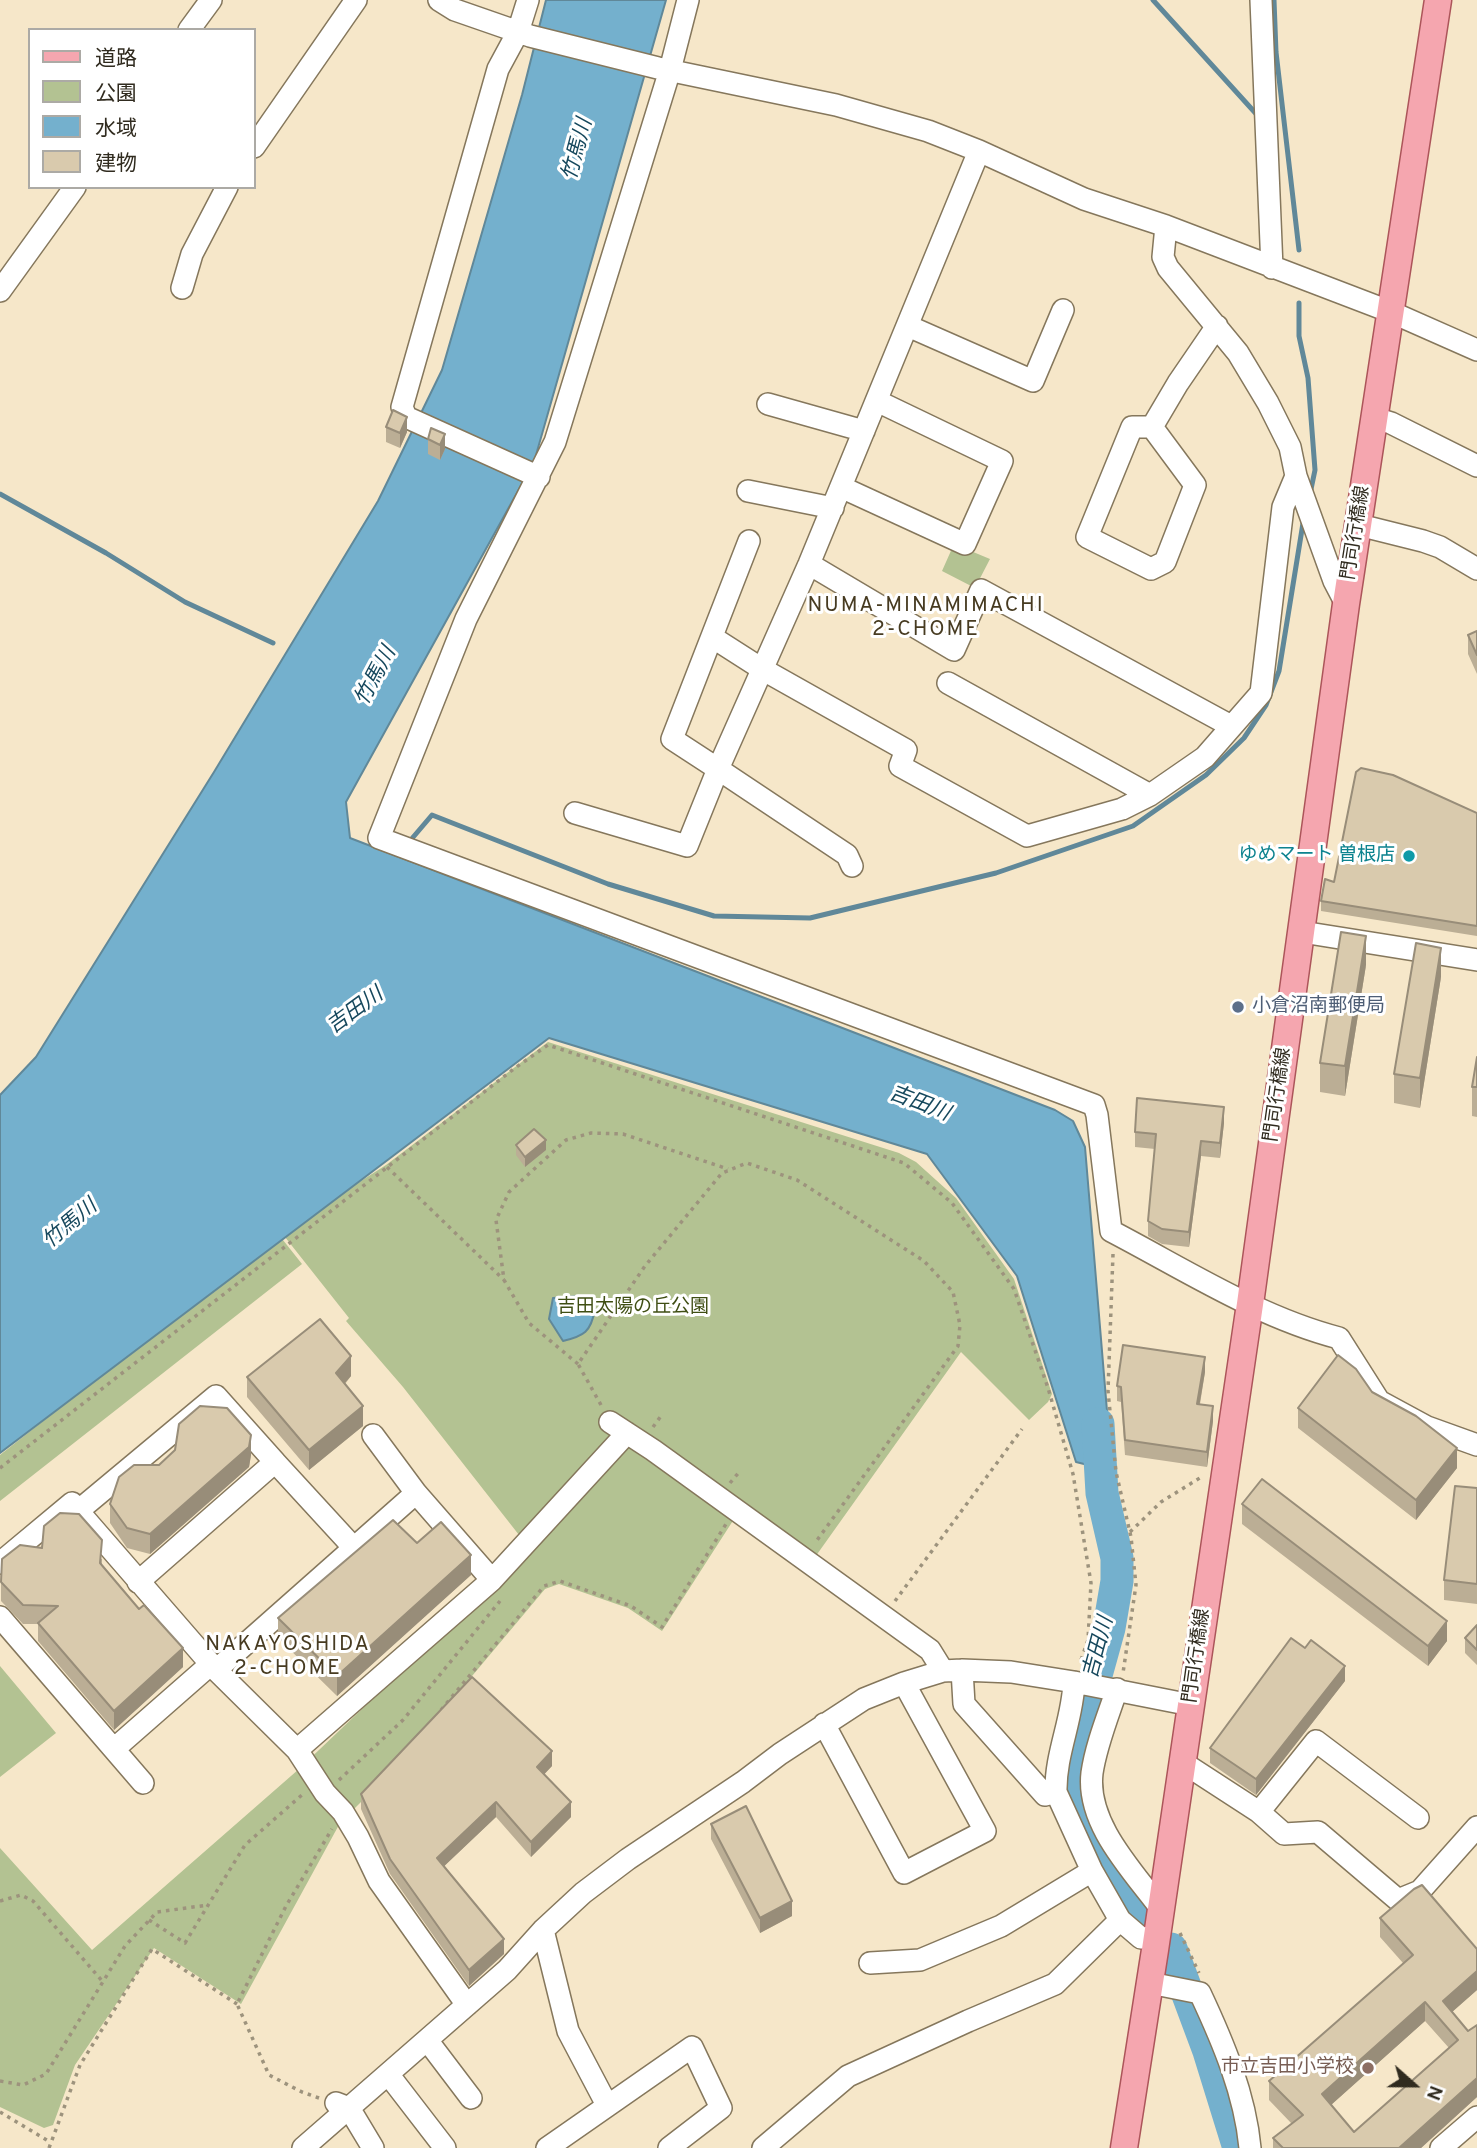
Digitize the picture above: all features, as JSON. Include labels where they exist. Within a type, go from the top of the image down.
[{"type":"main road","name":"門司行橋線","points":[[1124,2148],[1151,1984],[1165,1924],[1182,1762],[1250,1304],[1346,604],[1438,0]]},
{"type":"street","points":[[190,28],[211,0]]},
{"type":"street","points":[[256,144],[356,0]]},
{"type":"street","points":[[439,0],[455,9],[524,34],[664,69],[836,105],[928,131],[1084,199],[1166,226],[1391,312],[1477,350]]},
{"type":"street","points":[[528,0],[524,34],[498,69],[402,407],[406,416],[535,475]]},
{"type":"street","points":[[688,0],[664,69],[555,442],[535,475],[466,619],[379,838],[1094,1105],[1111,1231],[1250,1304],[1309,1331],[1339,1338],[1379,1401],[1427,1427],[1477,1446]]},
{"type":"street","points":[[1261,0],[1290,274]]},
{"type":"street","points":[[575,813],[687,846],[833,508],[979,151]]},
{"type":"street","points":[[0,292],[74,189]]},
{"type":"street","points":[[183,288],[192,254],[227,189]]},
{"type":"street","points":[[1166,226],[1163,257],[1168,268],[1238,353],[1290,447],[1297,480],[1334,581],[1346,604]]},
{"type":"street","points":[[908,326],[1033,382],[1063,310]]},
{"type":"street","points":[[1152,426],[1217,326]]},
{"type":"street","points":[[841,487],[965,544],[1002,461],[877,401]]},
{"type":"street","points":[[768,404],[864,431]]},
{"type":"street","points":[[1375,418],[1391,423],[1477,466]]},
{"type":"street","points":[[1152,426],[1195,485],[1165,562],[1151,569],[1087,537],[1132,427],[1152,426]]},
{"type":"street","points":[[712,637],[762,669],[906,750],[900,766],[1027,836],[1122,809],[1150,795],[1205,757],[1261,693],[1283,507],[1297,480]]},
{"type":"street","points":[[748,491],[833,508]]},
{"type":"street","points":[[1359,525],[1440,547],[1477,569]]},
{"type":"street","points":[[749,541],[672,739],[847,855],[852,866]]},
{"type":"street","points":[[809,564],[954,650],[981,590],[1231,726]]},
{"type":"street","points":[[948,683],[1150,795]]},
{"type":"street","points":[[1302,932],[1477,960]]},
{"type":"street","points":[[78,1511],[216,1396],[354,1548]]},
{"type":"street","points":[[297,1750],[498,1588],[618,1428],[930,1650],[952,1671],[964,1704],[1045,1795],[1056,1792]]},
{"type":"street","points":[[373,1435],[416,1493],[498,1588]]},
{"type":"street","points":[[138,1582],[275,1462]]},
{"type":"street","points":[[114,1749],[214,1667],[416,1493]]},
{"type":"street","points":[[0,1563],[72,1503],[214,1667],[297,1750],[321,1787],[343,1812],[379,1881],[467,2005]]},
{"type":"street","points":[[0,1617],[143,1783]]},
{"type":"street","points":[[303,2148],[342,2105],[388,2074],[507,1970],[542,1930],[583,1893],[628,1859],[864,1699],[904,1683],[952,1671],[1011,1672],[1079,1683],[1116,1684],[1191,1705]]},
{"type":"street","points":[[824,1724],[904,1873],[985,1831],[904,1683]]},
{"type":"street","points":[[1079,1683],[1059,1754],[1056,1792],[1092,1871],[1120,1920],[1141,1938],[1165,1924],[1111,1841],[1097,1813],[1091,1792],[1092,1772],[1116,1684]]},
{"type":"street","points":[[1259,1812],[1316,1741],[1418,1818]]},
{"type":"street","points":[[1182,1762],[1259,1812],[1284,1834],[1318,1832],[1398,1900],[1419,1891],[1477,1827]]},
{"type":"street","points":[[870,1963],[920,1960],[1001,1926],[1092,1871]]},
{"type":"street","points":[[763,2148],[848,2076],[1055,1984],[1120,1920]]},
{"type":"street","points":[[542,1930],[568,2031],[607,2105]]},
{"type":"street","points":[[1151,1984],[1201,1995],[1230,2059],[1250,2148]]},
{"type":"street","points":[[427,2040],[471,2098]]},
{"type":"street","points":[[547,2148],[692,2047],[721,2108],[669,2148]]},
{"type":"street","points":[[388,2074],[445,2148]]},
{"type":"street","points":[[342,2105],[373,2148]]},
{"type":"street","points":[[1441,2148],[1477,2117]]},
{"type":"path","points":[[0,1468],[548,1045],[904,1163],[952,1203],[1014,1289],[1048,1388],[1073,1475],[1091,1583],[1088,1640],[1079,1683]]},
{"type":"path","points":[[504,1280],[496,1220],[509,1192],[566,1140],[591,1133],[623,1134],[730,1170]]},
{"type":"path","points":[[578,1364],[646,1266],[722,1173],[747,1163],[797,1180],[924,1261],[953,1292],[960,1325],[958,1346],[803,1559]]},
{"type":"path","points":[[387,1167],[504,1280],[528,1322],[578,1364],[618,1428]]},
{"type":"path","points":[[1111,1231],[1114,1252],[1108,1391],[1116,1472],[1130,1532],[1136,1585],[1116,1684]]},
{"type":"path","points":[[884,1617],[1022,1429]]},
{"type":"path","points":[[1130,1532],[1161,1502],[1213,1469]]},
{"type":"path","points":[[440,1711],[544,1586],[560,1581],[631,1606],[662,1627],[735,1510]]},
{"type":"path","points":[[149,1920],[185,1943],[244,1845],[403,1720],[498,1588]]},
{"type":"path","points":[[237,2004],[286,1906],[343,1812]]},
{"type":"path","points":[[0,1901],[21,1895],[33,1901],[103,1982]]},
{"type":"path","points":[[0,2081],[23,2085],[46,2074],[125,1947],[157,1912],[208,1905]]},
{"type":"path","points":[[1165,1924],[1203,1983],[1201,1995]]},
{"type":"path","points":[[48,2148],[80,2065],[152,1950],[237,2004],[269,2075],[302,2092],[342,2105]]},
{"type":"path","points":[[0,2112],[50,2142]]},
{"type":"green space","points":[[954,544],[990,559],[975,588],[942,571]]},
{"type":"green space","name":"吉田太陽の丘公園","points":[[548,1042],[899,1153],[916,1162],[956,1198],[1014,1279],[1052,1394],[1048,1402],[1029,1420],[961,1352],[808,1567],[736,1516],[662,1631],[628,1608],[559,1584],[545,1589],[395,1768],[340,1823],[241,2004],[154,1948],[75,2065],[53,2125],[44,2128],[0,2107],[0,1848],[92,1950],[299,1769],[530,1549],[403,1387],[346,1321],[349,1318],[281,1232],[386,1165]]},
{"type":"green space","points":[[279,1235],[302,1264],[0,1501],[0,1455]]},
{"type":"green space","points":[[0,1666],[56,1733],[0,1777]]},
{"type":"water","name":"竹馬川","points":[[546,0],[666,0],[534,462],[346,802],[350,838],[1055,1110],[1073,1121],[1085,1147],[1112,1471],[1076,1462],[1017,1276],[927,1154],[549,1038],[0,1453],[0,1095],[36,1057],[214,772],[378,501],[442,370],[522,95]]},
{"type":"water","points":[[581,1296],[595,1309],[589,1328],[581,1335],[563,1341],[549,1319],[553,1298]]},
{"type":"building","points":[[393,410],[407,417],[400,433],[386,427]]},
{"type":"building","points":[[431,428],[445,434],[440,445],[428,439]]},
{"type":"building","points":[[1477,631],[1477,655],[1468,635]]},
{"type":"building","name":"ゆめマート 曽根店","points":[[1361,768],[1393,775],[1477,813],[1477,926],[1321,901],[1325,879],[1334,882],[1356,772]]},
{"type":"building","points":[[1341,932],[1366,936],[1345,1066],[1320,1063]]},
{"type":"building","points":[[1416,943],[1441,948],[1420,1078],[1394,1074]]},
{"type":"building","points":[[1477,1057],[1477,1087],[1472,1087]]},
{"type":"building","points":[[1137,1098],[1224,1107],[1220,1143],[1201,1141],[1189,1232],[1162,1229],[1148,1221],[1156,1134],[1135,1132]]},
{"type":"building","points":[[534,1129],[546,1140],[525,1157],[516,1145]]},
{"type":"building","points":[[320,1319],[351,1356],[336,1373],[363,1406],[309,1450],[247,1377]]},
{"type":"building","points":[[1123,1345],[1205,1357],[1197,1404],[1213,1406],[1207,1452],[1125,1440],[1121,1387],[1117,1386]]},
{"type":"building","points":[[1338,1355],[1356,1369],[1372,1392],[1416,1416],[1457,1448],[1416,1500],[1298,1408]]},
{"type":"building","points":[[200,1406],[227,1408],[251,1435],[249,1447],[150,1534],[127,1528],[110,1504],[119,1477],[134,1465],[159,1465],[175,1450],[179,1424]]},
{"type":"building","points":[[1262,1479],[1447,1621],[1428,1646],[1242,1504]]},
{"type":"building","points":[[1455,1486],[1477,1488],[1477,1584],[1444,1580]]},
{"type":"building","points":[[60,1513],[79,1514],[102,1540],[100,1563],[139,1609],[144,1605],[183,1648],[114,1711],[38,1623],[58,1606],[23,1605],[1,1582],[2,1559],[20,1545],[42,1548],[44,1526]]},
{"type":"building","points":[[393,1520],[417,1543],[441,1522],[471,1555],[337,1676],[278,1618]]},
{"type":"building","points":[[1477,1625],[1477,1650],[1465,1638]]},
{"type":"building","points":[[1291,1638],[1305,1648],[1311,1640],[1345,1666],[1256,1779],[1210,1748]]},
{"type":"building","points":[[472,1677],[552,1751],[537,1767],[571,1802],[531,1842],[496,1802],[437,1858],[504,1939],[469,1970],[390,1859],[361,1794]]},
{"type":"building","points":[[746,1806],[792,1901],[760,1918],[711,1824]]},
{"type":"building","points":[[1422,1885],[1477,1949],[1477,1971],[1443,2001],[1468,2031],[1477,2025],[1477,2078],[1399,2148],[1283,2148],[1273,2138],[1303,2115],[1269,2081],[1413,1955],[1380,1918]],"holes":[[[1425,2002],[1458,2040],[1354,2132],[1322,2094]]]},
{"type":"waterway","points":[[1153,0],[1259,117]]},
{"type":"waterway","points":[[1274,0],[1276,52],[1299,250]]},
{"type":"waterway","points":[[1299,303],[1299,336],[1308,378],[1315,470],[1310,494]]},
{"type":"waterway","points":[[0,494],[106,553],[185,602],[273,643]]},
{"type":"waterway","points":[[409,842],[432,815],[608,884],[714,916],[810,918],[996,873],[1133,826],[1206,775],[1244,738],[1266,705],[1279,671],[1304,517]]},
{"type":"waterway","name":"吉田川","points":[[1098,1424],[1102,1493],[1117,1558],[1117,1581],[1109,1628],[1091,1693],[1075,1736],[1071,1773],[1081,1808],[1105,1857],[1146,1916]]},
{"type":"waterway","name":"吉田川","points":[[1171,1949],[1209,2051],[1239,2148]]},
{"type":"place","name":"ゆめマート 曽根店","points":[[1409,856]]},
{"type":"place","name":"小倉沼南郵便局","points":[[1238,1007]]},
{"type":"place","name":"市立吉田小学校","points":[[1368,2068]]},
{"type":"district","name":"NUMA-MINAMIMACHI 2-CHOME","points":[[926,619]]},
{"type":"district","name":"NAKAYOSHIDA 2-CHOME","points":[[288,1658]]}]
